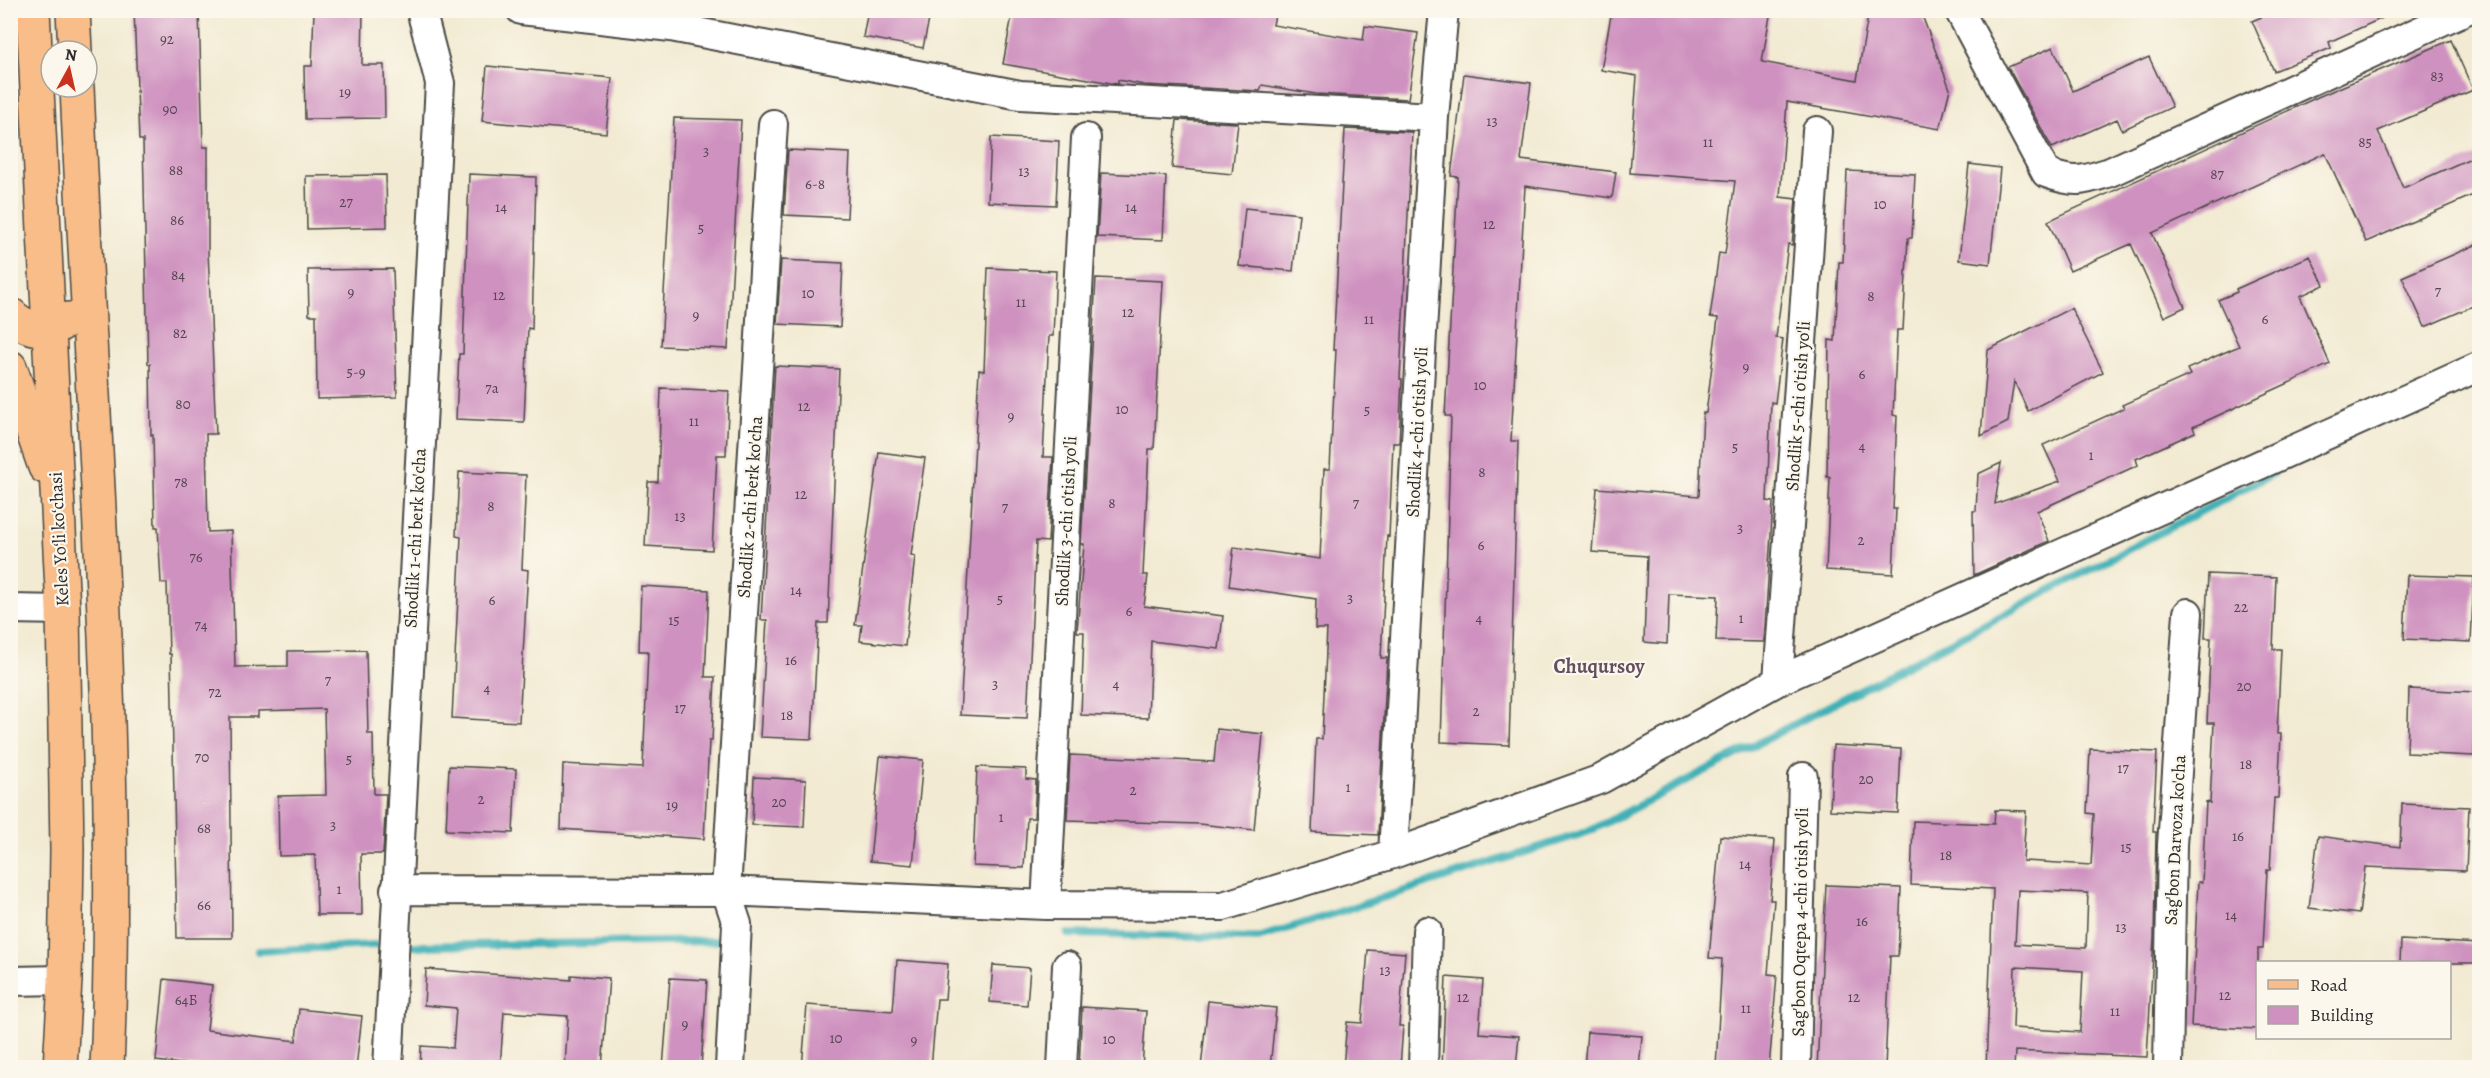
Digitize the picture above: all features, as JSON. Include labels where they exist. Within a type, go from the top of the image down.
[{"type":"main road","name":"Keles Yoʻli koʻchasi","points":[[33,10],[63,610],[67,850],[65,980],[60,1068]]},
{"type":"main road","points":[[73,10],[74,39]]},
{"type":"main road","points":[[78,99],[108,747],[111,976],[107,1068]]},
{"type":"main road","points":[[10,314],[27,326],[49,330],[61,325],[72,315],[86,283]]},
{"type":"main road","points":[[10,367],[57,503]]},
{"type":"street","name":"Shodlik 1-chi berk ko'cha","points":[[388,1068],[395,890],[440,84],[421,10]]},
{"type":"street","points":[[521,10],[672,19],[1020,95],[1434,117]]},
{"type":"street","name":"Shodlik 4-chi o'tish yo'li","points":[[1393,854],[1434,117],[1444,10]]},
{"type":"street","points":[[1959,10],[2046,173],[2067,181],[2085,180],[2110,172],[2466,10]]},
{"type":"street","name":"Shodlik 2-chi berk ko'cha","points":[[726,891],[773,124]]},
{"type":"street","name":"Shodlik 5-chi o'tish yo'li","points":[[1778,681],[1817,132]]},
{"type":"street","name":"Shodlik 3-chi o'tish yo'li","points":[[1046,905],[1086,138]]},
{"type":"street","points":[[395,890],[726,891],[1046,905],[1223,906],[1393,854],[1601,779],[1778,681],[2480,366]]},
{"type":"street","points":[[10,609],[63,610]]},
{"type":"street","name":"Sag'bon Darvoza ko'cha","points":[[2168,1068],[2172,845],[2188,613]]},
{"type":"street","name":"Sag'bon Oqtepa 4-chi o'tish yo'li","points":[[1796,1068],[1803,777]]},
{"type":"street","points":[[726,891],[738,924],[730,1068]]},
{"type":"street","points":[[1423,1068],[1427,931]]},
{"type":"street","points":[[1062,1068],[1067,966]]},
{"type":"street","points":[[10,981],[65,980]]},
{"type":"building","points":[[134,10],[199,10],[203,147],[208,147],[208,251],[216,434],[206,434],[208,532],[231,531],[235,667],[288,666],[288,651],[366,650],[368,734],[373,734],[374,794],[386,794],[383,854],[361,854],[362,915],[317,915],[315,855],[279,856],[278,796],[326,795],[324,709],[258,711],[258,717],[230,717],[232,938],[177,938],[171,654],[169,654],[167,583],[161,583],[158,527],[155,527],[150,364],[148,364],[143,140],[139,140]]},
{"type":"building","points":[[314,10],[363,10],[362,65],[384,65],[385,118],[305,119],[304,66],[312,66]]},
{"type":"building","points":[[868,10],[931,10],[923,48],[863,37]]},
{"type":"building","points":[[1013,10],[1276,10],[1273,25],[1363,40],[1365,26],[1418,33],[1408,99],[1316,94],[1262,85],[1260,91],[1144,85],[1118,80],[1118,84],[1003,64]]},
{"type":"building","points":[[1612,10],[1771,10],[1762,62],[1857,80],[1869,10],[1920,10],[1950,89],[1940,129],[1787,102],[1780,197],[1796,199],[1792,245],[1788,244],[1776,338],[1783,339],[1775,403],[1771,402],[1767,501],[1773,502],[1764,642],[1716,641],[1718,596],[1669,594],[1667,644],[1644,642],[1647,556],[1592,552],[1597,488],[1699,496],[1703,413],[1706,413],[1718,318],[1710,317],[1719,253],[1725,254],[1735,181],[1630,173],[1637,76],[1601,70]]},
{"type":"building","points":[[2278,10],[2400,10],[2329,42],[2331,48],[2274,71],[2252,21]]},
{"type":"building","points":[[2451,40],[2473,90],[2378,131],[2403,188],[2480,154],[2480,192],[2366,242],[2325,153],[2152,233],[2185,307],[2164,317],[2131,244],[2070,271],[2048,221],[2320,96]]},
{"type":"building","points":[[2053,47],[2073,91],[2149,57],[2172,107],[2122,130],[2117,119],[2052,148],[2008,67]]},
{"type":"building","points":[[487,66],[612,78],[606,133],[482,121]]},
{"type":"building","points":[[1464,74],[1531,83],[1521,160],[1616,172],[1612,198],[1525,186],[1511,441],[1518,441],[1509,745],[1441,742],[1451,416],[1445,416],[1458,177],[1451,176]]},
{"type":"building","points":[[674,118],[741,120],[728,349],[661,346]]},
{"type":"building","points":[[1177,120],[1238,123],[1232,174],[1172,168]]},
{"type":"building","points":[[1345,129],[1412,132],[1399,443],[1393,443],[1381,658],[1387,658],[1378,835],[1312,832],[1316,739],[1322,739],[1327,629],[1315,629],[1316,599],[1229,586],[1234,547],[1320,559],[1324,469],[1330,469],[1336,350],[1333,350]]},
{"type":"building","points":[[991,137],[1059,141],[1056,205],[988,202]]},
{"type":"building","points":[[788,150],[850,153],[847,218],[784,215]]},
{"type":"building","points":[[1969,164],[2000,168],[1990,264],[1959,260]]},
{"type":"building","points":[[1847,171],[1915,174],[1912,238],[1908,238],[1903,330],[1897,330],[1893,415],[1897,416],[1893,574],[1826,570],[1830,477],[1827,477],[1829,340],[1835,341],[1839,262],[1843,262]]},
{"type":"building","points":[[1101,173],[1166,176],[1163,240],[1097,237]]},
{"type":"building","points":[[469,174],[536,177],[532,329],[528,328],[524,422],[456,419],[459,354],[463,354]]},
{"type":"building","points":[[386,175],[387,227],[307,229],[306,176]]},
{"type":"building","points":[[1245,208],[1299,214],[1293,271],[1239,266]]},
{"type":"building","points":[[2480,243],[2480,303],[2425,327],[2402,277]]},
{"type":"building","points":[[2310,256],[2324,285],[2300,296],[2330,364],[2193,427],[2195,432],[2136,459],[2138,465],[2037,511],[2049,541],[1974,575],[1973,511],[1976,511],[1978,474],[2001,463],[1995,504],[2060,481],[2043,445],[2124,408],[2122,405],[2190,375],[2187,369],[2239,346],[2218,300],[2237,292],[2236,289]]},
{"type":"building","points":[[781,260],[843,263],[840,327],[777,324]]},
{"type":"building","points":[[988,268],[1056,271],[1053,336],[1049,336],[1043,457],[1053,457],[1048,542],[1036,541],[1027,718],[960,715],[979,370],[984,371]]},
{"type":"building","points":[[393,269],[397,397],[317,399],[316,315],[309,315],[308,270]]},
{"type":"building","points":[[1096,278],[1163,281],[1154,449],[1149,449],[1143,575],[1148,575],[1144,606],[1223,616],[1219,649],[1151,641],[1148,718],[1081,715],[1084,632],[1077,632],[1084,544],[1081,544]]},
{"type":"building","points":[[2071,308],[2103,372],[2028,411],[2014,381],[2008,422],[1981,436],[1988,350]]},
{"type":"building","points":[[775,366],[839,369],[828,623],[818,623],[812,739],[760,737],[767,620],[761,620]]},
{"type":"building","points":[[661,388],[729,391],[726,455],[717,455],[712,550],[645,546],[648,482],[658,482]]},
{"type":"building","points":[[879,452],[925,458],[911,555],[915,556],[905,646],[860,641],[862,625],[855,625]]},
{"type":"building","points":[[459,472],[526,475],[522,569],[528,570],[519,722],[452,718],[461,537],[456,536]]},
{"type":"building","points":[[2208,574],[2276,577],[2273,649],[2281,649],[2277,734],[2281,734],[2278,798],[2274,798],[2270,870],[2267,870],[2263,949],[2258,949],[2258,961],[2256,961],[2256,1029],[2191,1026],[2198,882],[2202,882],[2206,802],[2210,803],[2214,723],[2207,723],[2211,638],[2205,638]]},
{"type":"building","points":[[2407,575],[2474,577],[2471,642],[2404,639]]},
{"type":"building","points":[[641,586],[709,590],[705,677],[715,677],[704,839],[561,829],[563,764],[643,768],[648,651],[639,651]]},
{"type":"building","points":[[2409,689],[2477,692],[2474,756],[2407,753]]},
{"type":"building","points":[[1217,729],[1263,734],[1254,830],[1199,824],[1067,820],[1070,755],[1214,762]]},
{"type":"building","points":[[1833,745],[1901,749],[1898,813],[1830,810]]},
{"type":"building","points":[[2090,749],[2157,752],[2153,832],[2156,832],[2154,937],[2147,1057],[2015,1051],[2014,1068],[1986,1068],[1993,889],[1911,885],[1913,821],[1994,824],[1995,810],[2026,811],[2023,861],[2091,865],[2094,814],[2087,813]],"holes":[[[2018,890],[2088,893],[2086,948],[2015,944]],[[2015,967],[2083,971],[2080,1032],[2013,1028]]]},
{"type":"building","points":[[880,756],[923,760],[913,865],[870,861]]},
{"type":"building","points":[[449,766],[516,769],[513,833],[446,830]]},
{"type":"building","points":[[977,767],[1026,769],[1026,779],[1036,780],[1034,818],[1027,818],[1024,868],[973,866]]},
{"type":"building","points":[[754,777],[806,780],[804,827],[752,825]]},
{"type":"building","points":[[2402,804],[2469,807],[2466,871],[2365,867],[2359,914],[2309,908],[2318,836],[2400,847]]},
{"type":"building","points":[[1720,836],[1775,840],[1770,900],[1774,900],[1768,974],[1777,975],[1769,1068],[1716,1068],[1722,959],[1709,958]]},
{"type":"building","points":[[1826,885],[1901,888],[1898,956],[1890,956],[1885,1068],[1817,1068]]},
{"type":"building","points":[[2401,940],[2480,944],[2480,963],[2400,961]]},
{"type":"building","points":[[1368,950],[1405,953],[1399,1026],[1403,1026],[1400,1068],[1343,1068],[1347,1022],[1362,1023]]},
{"type":"building","points":[[897,960],[948,964],[945,999],[937,999],[931,1068],[802,1068],[807,1005],[893,1011]]},
{"type":"building","points":[[993,965],[1030,968],[1027,1005],[990,1002]]},
{"type":"building","points":[[426,969],[571,980],[571,975],[609,978],[602,1068],[565,1068],[568,1016],[504,1012],[500,1068],[420,1068],[421,1046],[453,1048],[456,1008],[424,1005]]},
{"type":"building","points":[[1446,977],[1483,980],[1479,1033],[1519,1036],[1516,1068],[1442,1068]]},
{"type":"building","points":[[670,978],[707,980],[701,1068],[663,1068]]},
{"type":"building","points":[[164,979],[212,985],[207,1030],[296,1041],[299,1009],[362,1016],[356,1068],[214,1068],[156,1061]]},
{"type":"building","points":[[1208,1001],[1276,1008],[1270,1068],[1201,1068]]},
{"type":"building","points":[[1082,1007],[1146,1011],[1142,1068],[1079,1068]]},
{"type":"building","points":[[1587,1032],[1642,1036],[1639,1068],[1584,1068]]},
{"type":"waterway","points":[[1068,934],[1258,938],[1590,831],[2274,473]]},
{"type":"waterway","points":[[413,946],[717,941]]},
{"type":"waterway","points":[[258,951],[375,945]]},
{"type":"district","name":"Chuqursoy","points":[[1599,666]]}]
